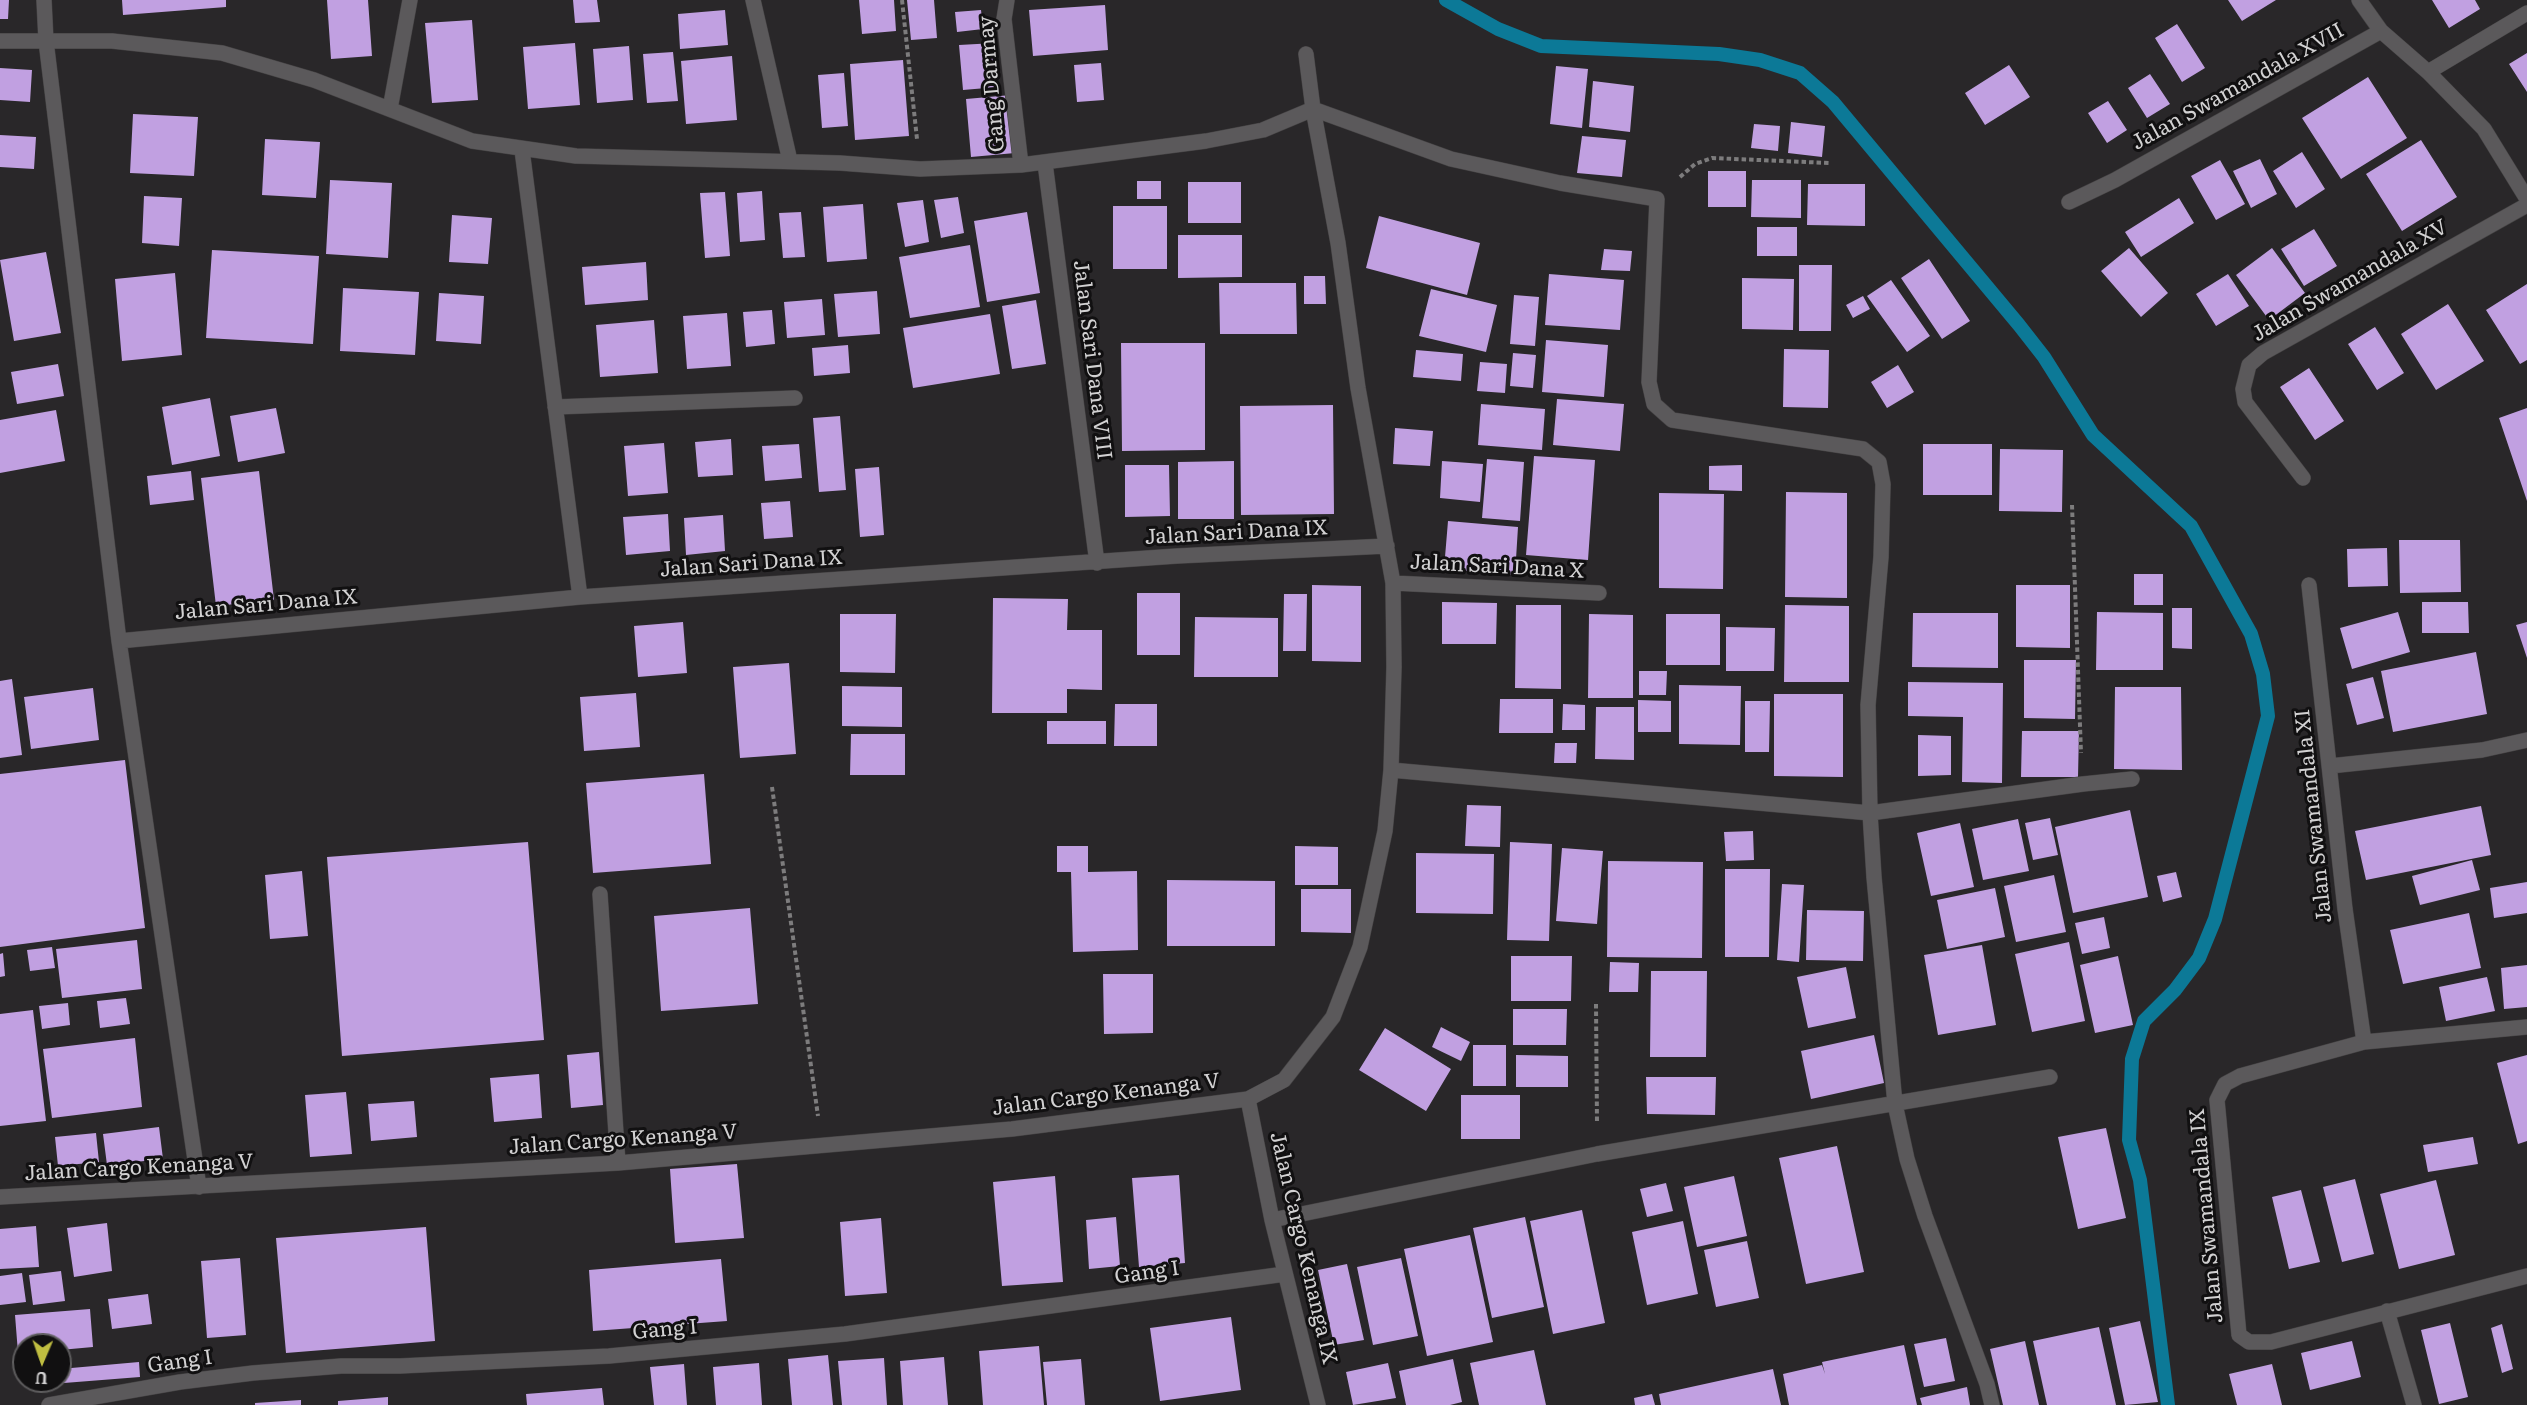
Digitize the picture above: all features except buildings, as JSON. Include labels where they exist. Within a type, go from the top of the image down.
[{"type":"street","points":[[44,0],[46,41],[119,641],[199,1187]]},
{"type":"street","points":[[390,109],[410,0]]},
{"type":"street","points":[[753,0],[790,161]]},
{"type":"street","name":"Gang Darmay","points":[[1007,0],[1004,19],[1021,165]]},
{"type":"street","points":[[2359,0],[2381,31],[2428,72],[2484,129],[2527,198]]},
{"type":"street","points":[[2428,72],[2527,13]]},
{"type":"street","name":"Jalan Swamandala XVII","points":[[2069,202],[2115,180],[2381,31]]},
{"type":"street","points":[[0,41],[112,41],[222,53],[314,80],[472,141],[576,156],[790,161],[920,169],[1021,165],[1229,137],[1263,130],[1313,109],[1451,159],[1560,183],[1657,199],[1649,382],[1654,404],[1672,420],[1863,449],[1879,462],[1883,484],[1881,557],[1868,705],[1870,813],[1895,1104],[1914,1182],[1987,1384],[1992,1405]]},
{"type":"street","points":[[1248,1099],[1284,1080],[1333,1017],[1360,947],[1385,831],[1391,770],[1393,583],[1358,388],[1338,243],[1313,109],[1306,54]]},
{"type":"street","points":[[522,150],[580,597]]},
{"type":"street","name":"Jalan Sari Dana VIII","points":[[1045,163],[1097,563]]},
{"type":"street","name":"Jalan Swamandala XV","points":[[2303,478],[2245,402],[2243,388],[2249,365],[2263,353],[2527,205]]},
{"type":"street","points":[[555,407],[795,398]]},
{"type":"street","name":"Jalan Sari Dana IX","points":[[119,641],[580,597],[1387,546]]},
{"type":"street","name":"Jalan Sari Dana X","points":[[1393,583],[1599,593]]},
{"type":"street","name":"Jalan Swamandala XI","points":[[2309,585],[2345,909],[2364,1042]]},
{"type":"street","points":[[2330,766],[2482,750],[2527,740]]},
{"type":"street","points":[[1391,770],[1870,813],[2132,779]]},
{"type":"street","points":[[600,894],[618,1163]]},
{"type":"street","points":[[2364,1042],[2527,1027]]},
{"type":"street","name":"Jalan Swamandala IX","points":[[2364,1042],[2240,1076],[2225,1084],[2217,1100],[2239,1335],[2249,1342],[2271,1342],[2527,1276]]},
{"type":"street","points":[[1272,1220],[1597,1154],[2050,1077]]},
{"type":"street","name":"Jalan Cargo Kenanga V","points":[[0,1197],[618,1163],[1011,1129],[1248,1099]]},
{"type":"street","name":"Jalan Cargo Kenanga IX","points":[[1248,1099],[1284,1274],[1318,1405]]},
{"type":"street","name":"Gang I","points":[[49,1405],[180,1382],[273,1371],[340,1366],[400,1366],[609,1356],[845,1334],[1284,1274]]},
{"type":"street","points":[[2387,1311],[2414,1405]]},
{"type":"path","points":[[902,0],[920,169]]},
{"type":"path","points":[[1657,199],[1695,164],[1712,158],[1829,163]]},
{"type":"path","points":[[2072,505],[2083,784]]},
{"type":"path","points":[[772,787],[822,1146]]},
{"type":"path","points":[[1596,1004],[1597,1154]]},
{"type":"waterway","points":[[1446,0],[1498,29],[1541,46],[1719,54],[1760,60],[1800,73],[1833,102],[2019,325],[2044,357],[2093,435],[2191,526],[2251,634],[2263,674],[2268,716],[2215,919],[2199,958],[2175,990],[2144,1021],[2132,1059],[2129,1140],[2140,1180],[2168,1405]]}]
